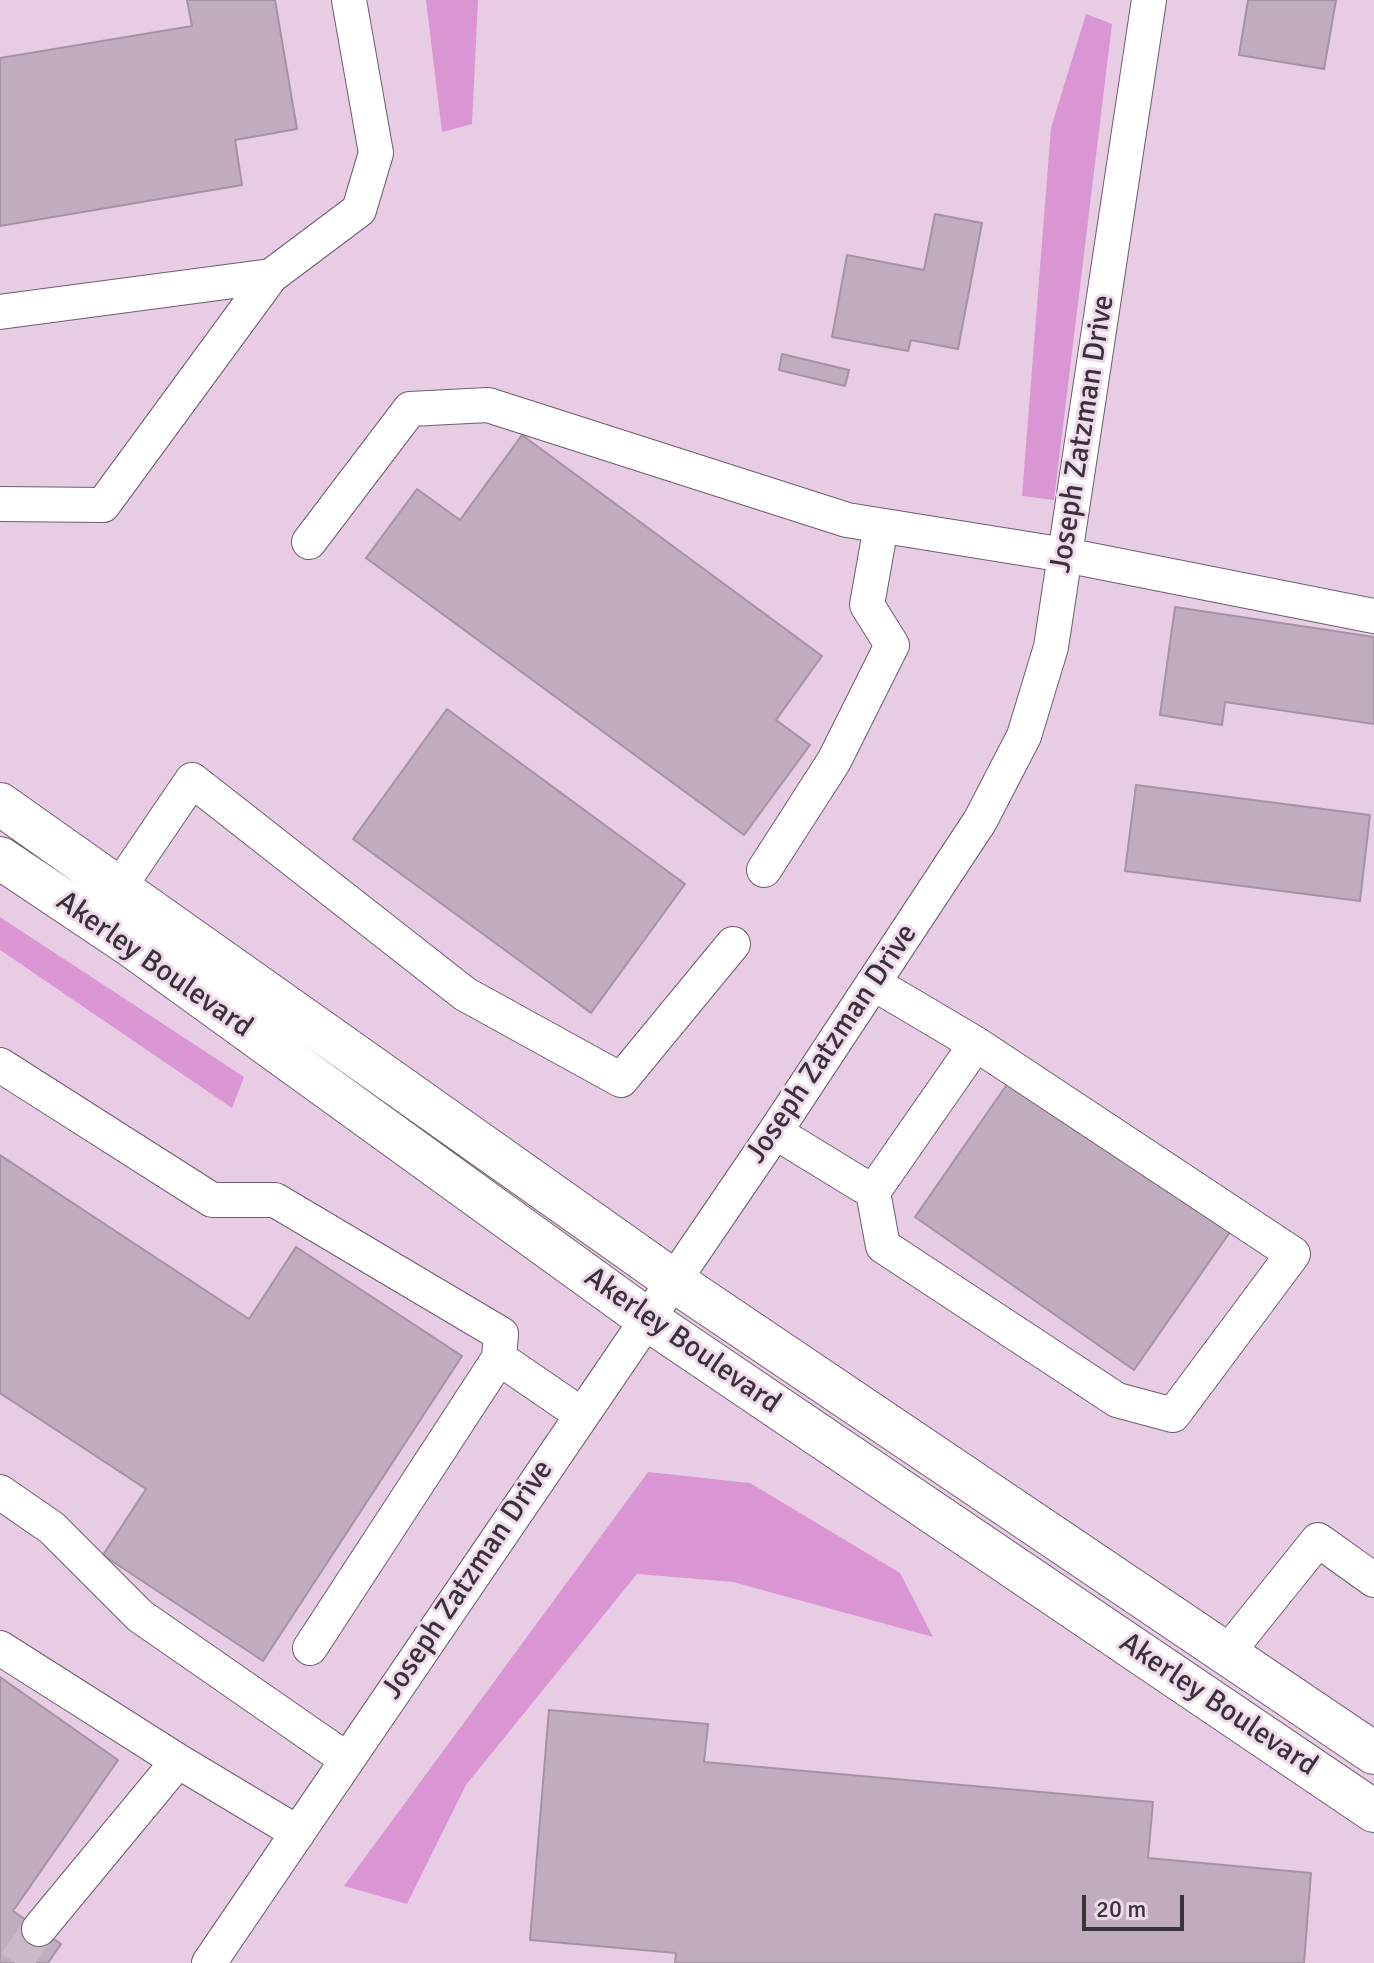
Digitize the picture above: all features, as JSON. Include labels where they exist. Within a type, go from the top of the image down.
[{"type":"main road","name":"Akerley Boulevard","points":[[0,804],[674,1281],[1374,1753]]},
{"type":"main road","name":"Akerley Boulevard","points":[[0,858],[130,945],[647,1319],[1374,1811]]},
{"type":"street","points":[[0,504],[103,505],[271,276],[359,210],[376,153],[349,0]]},
{"type":"street","name":"Joseph Zatzman Drive","points":[[209,1963],[775,1132],[980,821],[1024,736],[1051,647],[1149,0]]},
{"type":"street","points":[[0,312],[271,276]]},
{"type":"street","points":[[309,542],[410,409],[488,405],[847,520],[1065,555],[1374,616]]},
{"type":"street","points":[[764,870],[834,761],[892,645],[867,605],[881,526]]},
{"type":"street","points":[[96,922],[192,780],[465,994],[621,1080],[733,944]]},
{"type":"street","points":[[130,945],[155,911]]},
{"type":"street","points":[[873,983],[976,1044],[1293,1254],[1173,1415],[1117,1400],[883,1246],[873,1192],[976,1044]]},
{"type":"street","points":[[0,1065],[212,1200],[275,1200],[501,1334],[499,1358],[310,1648]]},
{"type":"street","points":[[775,1132],[873,1192]]},
{"type":"street","points":[[499,1358],[582,1415]]},
{"type":"street","points":[[0,1492],[52,1528],[140,1616],[346,1759]]},
{"type":"street","points":[[1227,1653],[1318,1540],[1374,1580]]},
{"type":"street","points":[[0,1648],[298,1833]]},
{"type":"street","points":[[39,1929],[178,1761]]},
{"type":"shaded area","points":[[0,0],[1374,0],[1374,1963],[0,1963],[0,950],[231,1107],[243,1078],[0,917]],"holes":[[[648,1472],[932,1636],[733,1582],[637,1574],[466,1785],[407,1904],[345,1886]]]},
{"type":"shaded area","points":[[426,0],[478,0],[472,124],[442,132]]},
{"type":"shaded area","points":[[1086,14],[1112,24],[1054,500],[1022,496],[1051,128]]},
{"type":"shaded area","points":[[0,917],[244,1077],[232,1108],[0,950]]},
{"type":"shaded area","points":[[648,1472],[750,1483],[900,1573],[933,1637],[733,1582],[637,1574],[466,1785],[407,1904],[344,1886]]},
{"type":"building","points":[[187,0],[275,0],[297,129],[235,140],[242,185],[0,226],[0,58],[192,26]]},
{"type":"building","points":[[1248,0],[1336,0],[1324,69],[1239,55]]},
{"type":"building","points":[[935,214],[982,223],[958,349],[911,340],[908,351],[832,337],[847,255],[924,270]]},
{"type":"building","points":[[782,354],[849,370],[845,386],[779,370]]},
{"type":"building","points":[[522,435],[822,656],[776,720],[810,745],[744,835],[366,558],[417,489],[460,520]]},
{"type":"building","points":[[1175,607],[1374,637],[1374,724],[1225,702],[1222,725],[1160,715]]},
{"type":"building","points":[[447,709],[685,884],[591,1013],[353,839]]},
{"type":"building","points":[[1136,785],[1370,815],[1360,901],[1125,871]]},
{"type":"building","points":[[1010,1080],[1230,1232],[1134,1370],[915,1217]]},
{"type":"building","points":[[0,1155],[249,1319],[296,1247],[462,1356],[263,1661],[103,1555],[146,1489],[0,1393]]},
{"type":"building","points":[[0,1677],[118,1760],[13,1911],[61,1944],[48,1963],[0,1963]]},
{"type":"building","points":[[549,1710],[708,1724],[704,1762],[1153,1802],[1148,1858],[1311,1873],[1304,1963],[675,1963],[676,1953],[530,1940]]},
{"type":"tunnel","points":[[15,1963],[39,1929]]}]
